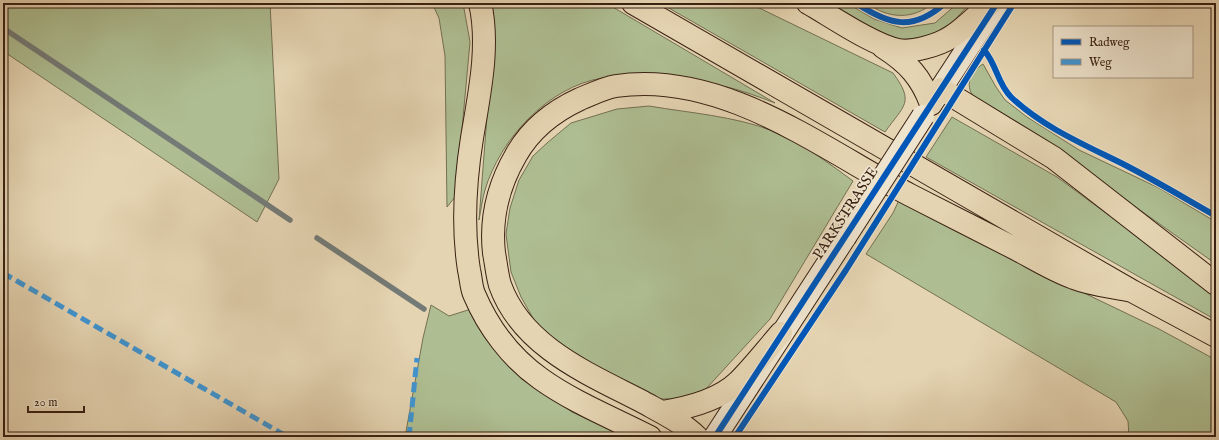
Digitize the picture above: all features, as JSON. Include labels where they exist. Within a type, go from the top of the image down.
[{"type":"main road","points":[[480,3],[484,39],[480,87],[468,164],[464,212],[466,249],[473,293],[489,325],[514,356],[541,379],[650,437]]},
{"type":"main road","points":[[633,3],[1132,291],[1216,336]]},
{"type":"main road","points":[[808,3],[869,38],[901,60],[917,75],[932,103],[1054,158],[1216,284]]},
{"type":"main road","points":[[869,38],[897,50],[909,50],[926,47],[950,38],[991,3]]},
{"type":"main road","points":[[697,437],[662,412],[570,364],[546,347],[528,329],[510,305],[499,284],[492,232],[496,205],[504,174],[521,145],[540,124],[566,106],[614,86],[649,84],[681,87],[720,96],[782,123],[909,194],[1074,279],[1132,291]]},
{"type":"main road","points":[[662,412],[687,408],[717,395],[737,383],[781,333]]},
{"type":"street","name":"PARKSTRASSE","points":[[715,437],[781,333],[845,238],[997,3]]},
{"type":"green space","points":[[3,3],[270,3],[279,179],[257,222],[3,51]]},
{"type":"green space","points":[[432,3],[463,3],[470,42],[461,140],[459,192],[447,207],[445,56],[439,18]]},
{"type":"green space","points":[[488,3],[606,3],[775,103],[727,87],[695,82],[619,76],[582,83],[563,92],[545,104],[529,118],[514,135],[502,152],[492,171],[484,194],[479,220],[488,103]]},
{"type":"green space","points":[[660,3],[749,3],[893,73],[904,91],[905,98],[902,109],[885,132]]},
{"type":"green space","points":[[819,3],[847,3],[874,19],[902,28],[935,23],[958,3],[970,3],[953,22],[927,37],[897,40]]},
{"type":"green space","points":[[867,3],[933,3],[925,9],[909,15],[892,15]]},
{"type":"green space","points":[[983,64],[1005,100],[1027,117],[1079,150],[1159,188],[1216,222],[1216,264],[1051,147],[974,97],[970,88],[970,79],[975,70]]},
{"type":"green space","points":[[649,106],[727,118],[773,131],[804,147],[853,181],[770,319],[705,390],[681,399],[658,399],[634,390],[550,337],[534,320],[521,297],[511,272],[506,234],[510,208],[519,180],[533,156],[547,143],[571,123],[617,109]]},
{"type":"green space","points":[[952,117],[1057,177],[1216,294],[1216,320],[926,157]]},
{"type":"green space","points":[[900,198],[984,245],[1159,329],[1216,360],[1216,437],[1129,437],[1128,421],[1116,402],[866,254],[893,213]]},
{"type":"green space","points":[[431,305],[449,316],[471,309],[520,374],[572,412],[626,437],[405,437],[423,338]]},
{"type":"waterway","points":[[3,28],[290,220]]},
{"type":"waterway","points":[[317,238],[424,309]]},
{"type":"marked path","points":[[3,273],[288,437]]},
{"type":"marked path","points":[[409,437],[417,358]]},
{"type":"cycle path","points":[[856,3],[879,16],[901,22],[911,22],[922,18],[945,3]]},
{"type":"cycle path","points":[[715,437],[997,3]]},
{"type":"cycle path","points":[[735,437],[846,270],[1014,3]]},
{"type":"cycle path","points":[[984,50],[992,62],[1006,92],[1023,108],[1065,135],[1137,171],[1216,216]]}]
